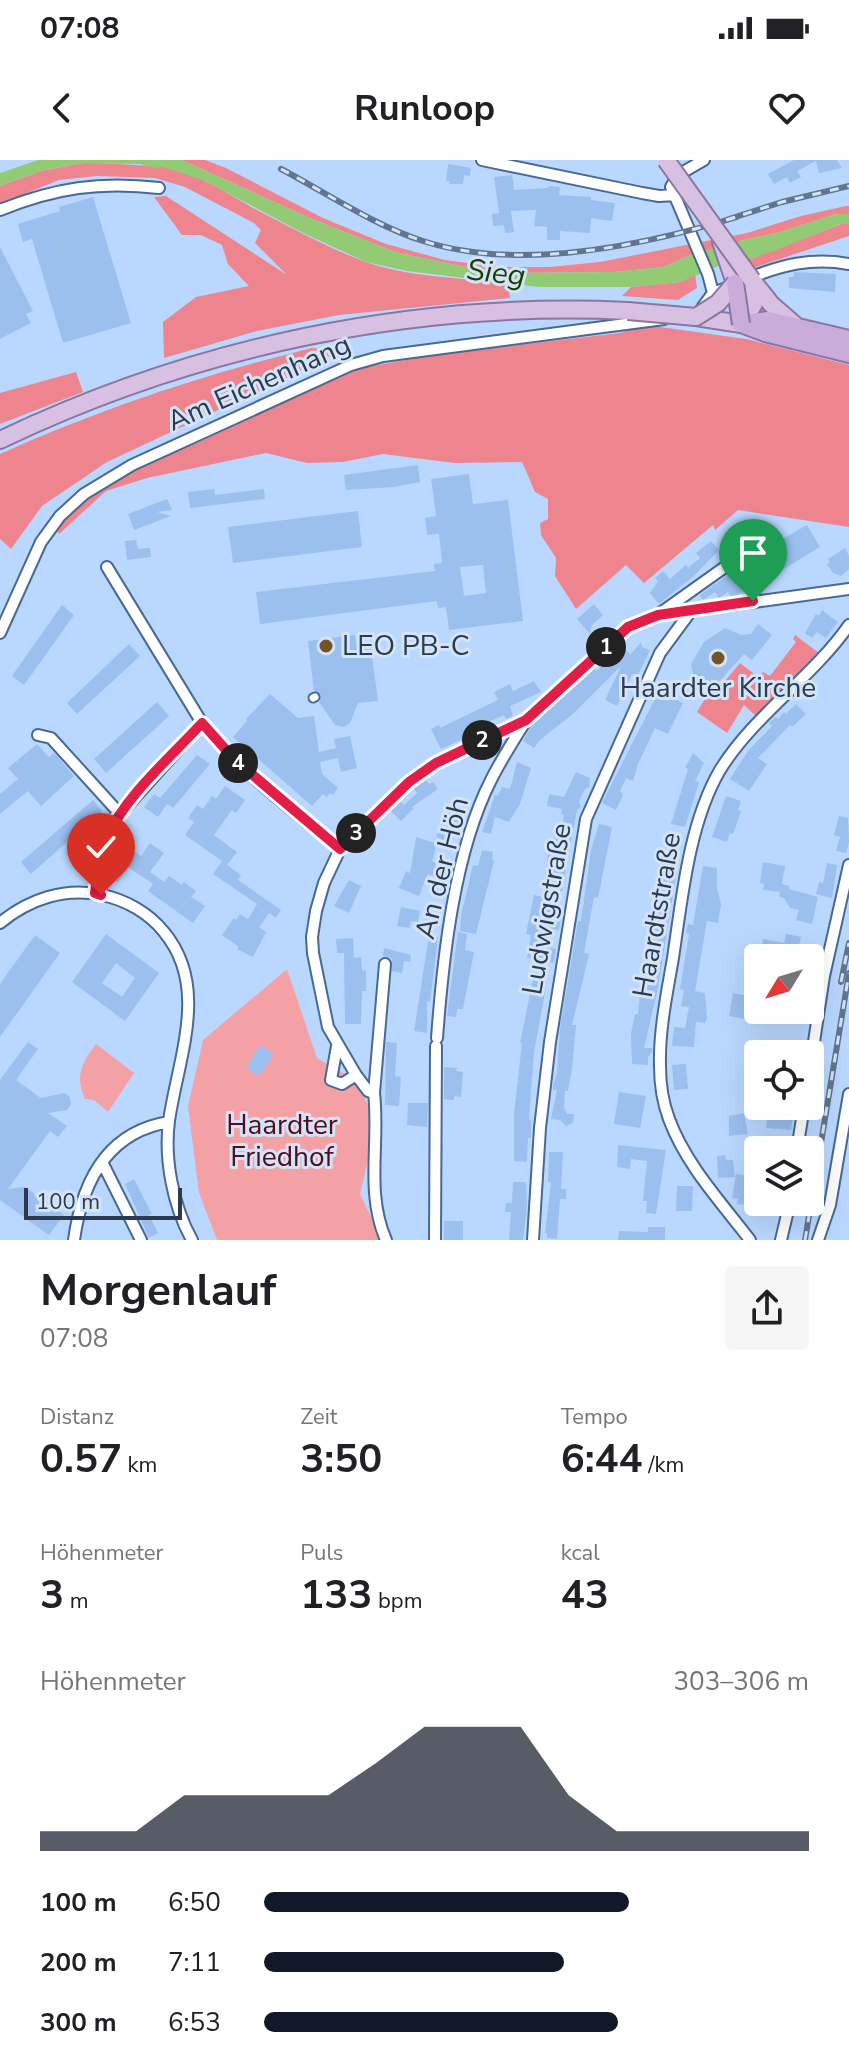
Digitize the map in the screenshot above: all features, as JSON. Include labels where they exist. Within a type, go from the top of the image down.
[{"type":"highway","points":[[735,283],[741,324]]},
{"type":"highway","points":[[741,324],[768,320],[849,339]]},
{"type":"highway","points":[[741,324],[849,354]]},
{"type":"main road","points":[[666,160],[752,280],[771,304],[794,324]]},
{"type":"main road","points":[[696,317],[718,303],[735,283],[720,236]]},
{"type":"main road","points":[[0,440],[108,394],[217,358],[349,328],[404,319],[548,309],[696,317],[741,324],[754,304],[752,280]]},
{"type":"street","points":[[482,160],[642,193],[675,195]]},
{"type":"street","points":[[704,160],[678,175],[671,187],[713,293]]},
{"type":"street","points":[[0,210],[38,195],[91,185],[159,188]]},
{"type":"street","name":"Am Eichenhang","points":[[0,633],[37,549],[60,516],[84,494],[132,465],[351,365],[383,356],[662,319],[702,308],[713,293],[780,265],[802,261],[849,264]]},
{"type":"street","points":[[658,615],[753,547]]},
{"type":"street","points":[[107,567],[202,723],[235,760],[340,849]]},
{"type":"street","points":[[374,1093],[368,1091],[356,1075],[328,1027],[312,937],[324,883],[340,849],[398,792],[436,763],[526,720],[628,627],[658,615],[849,589]]},
{"type":"street","name":"Ludwigstraße","points":[[533,1240],[540,1128],[550,1042],[586,819],[660,653],[691,611]]},
{"type":"street","name":"Haardtstraße","points":[[750,1240],[679,1143],[662,1096],[662,1025],[683,893],[699,821],[708,793],[722,768],[753,729],[829,653],[849,625]]},
{"type":"street","name":"An der Höh","points":[[435,1240],[436,1042],[442,970],[460,875],[475,819],[490,781],[526,720]]},
{"type":"street","points":[[95,893],[107,840],[120,814],[202,723]]},
{"type":"street","points":[[38,735],[51,738],[120,814]]},
{"type":"street","points":[[814,1040],[824,976],[849,865]]},
{"type":"street","points":[[0,923],[18,908],[52,894],[95,893],[124,902],[152,918],[171,940],[186,973],[189,998],[187,1031],[169,1122],[168,1148],[173,1188],[192,1240]]},
{"type":"street","points":[[385,964],[374,1093],[374,1196],[379,1224],[386,1240]]},
{"type":"street","points":[[337,1046],[331,1080],[342,1084],[356,1075]]},
{"type":"street","points":[[818,1240],[830,1205],[849,1094]]},
{"type":"street","points":[[74,1240],[82,1199],[102,1162],[146,1126],[169,1122]]},
{"type":"street","points":[[102,1162],[141,1240]]},
{"type":"street","points":[[781,1240],[787,1216]]},
{"type":"green space","name":"Haardter Friedhof","points":[[287,969],[317,1058],[357,1081],[371,1112],[371,1147],[360,1194],[382,1240],[217,1240],[199,1193],[188,1106],[203,1040]]},
{"type":"green space","points":[[96,1044],[134,1073],[108,1112],[94,1100],[85,1099],[80,1084],[83,1064]]},
{"type":"shaded area","points":[[182,160],[205,160],[226,168],[323,218],[386,244],[445,260],[498,267],[550,267],[600,262],[747,233],[846,206],[849,206],[849,214],[837,214],[744,240],[663,267],[614,272],[508,273],[395,252],[312,219]]},
{"type":"shaded area","points":[[83,163],[175,169],[199,178],[309,237],[363,261],[415,274],[508,283],[510,298],[339,315],[257,331],[164,358],[163,322],[196,297],[249,286],[228,264],[222,245],[201,235],[182,235],[154,197],[166,196],[287,275],[255,243],[261,230],[254,223],[185,187],[155,178],[97,176],[59,180],[0,204],[0,186],[41,171]]},
{"type":"shaded area","points":[[841,224],[849,224],[849,236],[753,268],[748,260]]},
{"type":"shaded area","points":[[695,274],[697,288],[678,300],[622,296],[631,287],[680,282]]},
{"type":"shaded area","points":[[646,325],[746,339],[849,365],[849,527],[738,510],[715,530],[713,525],[644,583],[626,565],[576,609],[555,576],[556,558],[541,535],[540,523],[548,519],[548,499],[535,492],[522,462],[454,463],[383,454],[343,462],[307,463],[266,453],[147,478],[106,491],[59,534],[56,529],[95,491],[143,464],[197,443],[355,369],[435,355],[620,333]]},
{"type":"shaded area","points":[[312,348],[340,351],[107,462],[42,506],[11,549],[0,539],[0,454],[153,394]]},
{"type":"shaded area","points":[[76,372],[83,392],[0,424],[0,393]]},
{"type":"shaded area","points":[[795,635],[819,653],[756,716],[744,705],[727,733],[697,712],[706,697],[710,699],[740,663],[758,677],[763,672],[770,676],[796,642],[793,639]]},
{"type":"water","name":"Sieg","points":[[38,160],[182,160],[312,219],[395,252],[508,273],[614,272],[663,267],[689,256],[837,214],[849,214],[849,224],[840,224],[776,250],[721,265],[680,282],[631,287],[539,287],[407,271],[366,262],[303,233],[205,181],[163,167],[83,163],[41,171],[0,186],[0,173]]},
{"type":"building","points":[[794,160],[837,160],[842,168],[819,173],[816,161],[797,171],[801,177],[790,183],[787,177],[774,184],[768,174]]},
{"type":"building","points":[[448,164],[471,168],[470,176],[464,175],[463,184],[449,184],[450,181],[446,181]]},
{"type":"building","points":[[512,175],[514,190],[560,187],[559,195],[591,197],[591,200],[615,203],[612,221],[591,218],[590,233],[560,231],[560,240],[547,240],[547,227],[534,226],[536,210],[511,211],[514,232],[505,233],[504,225],[493,226],[492,214],[499,213],[494,177]]},
{"type":"building","points":[[93,197],[131,323],[63,343],[32,239],[23,242],[18,224]]},
{"type":"building","points":[[0,247],[33,311],[26,314],[31,323],[0,339]]},
{"type":"building","points":[[794,272],[836,274],[835,292],[789,288],[789,277],[794,277]]},
{"type":"building","points":[[418,465],[420,482],[346,490],[344,475]]},
{"type":"building","points":[[469,474],[473,504],[508,500],[523,621],[449,630],[446,607],[438,608],[437,601],[260,624],[256,592],[435,571],[434,564],[442,563],[439,534],[427,535],[425,518],[436,516],[431,479]],"holes":[[[483,565],[486,593],[464,596],[460,567]]]},
{"type":"building","points":[[214,489],[215,495],[264,489],[265,499],[190,508],[188,492]]},
{"type":"building","points":[[167,499],[172,510],[157,512],[171,516],[134,530],[128,514]]},
{"type":"building","points":[[358,511],[362,547],[233,563],[228,527]]},
{"type":"building","points":[[807,525],[820,547],[774,575],[769,566],[739,587],[742,592],[734,597],[728,592],[719,598],[715,592],[703,600],[700,595],[761,552],[760,543],[755,539],[760,536],[768,547]]},
{"type":"building","points":[[136,540],[138,549],[150,548],[151,557],[127,560],[125,541]]},
{"type":"building","points":[[711,541],[719,550],[695,575],[659,604],[650,593],[658,581],[655,578],[663,571],[670,579],[686,565],[688,568],[700,558],[696,553]]},
{"type":"building","points":[[845,548],[849,556],[849,569],[841,576],[833,573],[827,564],[830,562],[828,559]]},
{"type":"building","points":[[594,604],[603,615],[592,625],[590,634],[577,619]]},
{"type":"building","points":[[62,605],[74,615],[24,685],[12,676]]},
{"type":"building","points":[[822,610],[838,622],[826,638],[817,632],[812,638],[805,633],[816,614],[819,616]]},
{"type":"building","name":"Haardter Kirche","points":[[758,624],[772,635],[752,660],[744,654],[716,685],[711,687],[701,683],[699,689],[691,664],[704,642],[725,628],[741,635],[751,634]]},
{"type":"building","points":[[355,635],[356,643],[370,641],[378,701],[358,703],[350,723],[343,727],[335,725],[319,702],[321,697],[314,691],[308,641]]},
{"type":"building","points":[[641,642],[642,647],[650,650],[637,677],[632,674],[617,706],[605,700],[621,666],[534,748],[523,741],[532,725],[595,669],[597,671],[620,647],[631,654]]},
{"type":"building","points":[[129,644],[140,656],[77,714],[67,703]]},
{"type":"building","points":[[534,681],[541,692],[510,706],[513,716],[506,719],[504,715],[479,726],[465,733],[467,737],[441,749],[431,729],[439,725],[440,728],[498,700],[494,692],[510,684],[513,691]]},
{"type":"building","points":[[661,687],[672,692],[670,697],[683,703],[668,734],[655,728],[633,781],[626,778],[616,810],[602,803]]},
{"type":"building","points":[[270,694],[298,718],[314,716],[319,752],[336,748],[334,739],[350,736],[357,768],[341,772],[338,758],[320,762],[322,774],[338,788],[333,795],[330,793],[327,797],[323,794],[312,806],[233,737]]},
{"type":"building","points":[[157,702],[169,716],[106,773],[94,759]]},
{"type":"building","points":[[796,704],[806,714],[792,727],[790,725],[758,758],[767,764],[749,791],[730,779],[748,751],[772,726],[769,723],[784,712],[786,714]]},
{"type":"building","points":[[37,744],[49,757],[54,753],[74,776],[41,806],[28,791],[0,814],[0,794],[18,779],[8,768]]},
{"type":"building","points":[[693,753],[704,763],[695,781],[699,782],[685,827],[671,824],[688,769],[685,768]]},
{"type":"building","points":[[197,755],[210,764],[173,808],[167,804],[158,817],[144,807],[154,794],[160,798]]},
{"type":"building","points":[[517,762],[531,768],[520,804],[509,822],[495,817],[491,834],[482,832],[495,795],[498,796],[502,787],[510,789]]},
{"type":"building","points":[[576,772],[590,778],[589,787],[579,801],[581,807],[577,810],[562,891],[547,890],[549,875],[545,875],[549,849],[553,838],[560,839],[564,815],[561,814],[562,809],[547,806],[549,794],[564,797]]},
{"type":"building","points":[[426,780],[429,784],[433,782],[438,789],[412,807],[401,821],[391,811],[401,802],[404,805],[417,793],[414,789]]},
{"type":"building","points":[[225,786],[245,800],[236,813],[232,810],[214,835],[237,852],[227,865],[241,875],[238,880],[281,910],[276,918],[269,913],[259,927],[266,932],[253,957],[237,949],[239,947],[222,935],[240,914],[248,919],[257,904],[213,874],[222,861],[185,835],[194,822],[188,818],[197,805],[203,809],[212,796],[216,799]]},
{"type":"building","points":[[726,796],[741,801],[738,810],[741,811],[727,842],[712,837]]},
{"type":"building","points":[[93,800],[102,811],[31,874],[21,862]]},
{"type":"building","points":[[450,806],[460,821],[451,843],[436,837]]},
{"type":"building","points":[[839,816],[848,818],[846,853],[836,851],[840,837],[834,835]]},
{"type":"building","points":[[599,824],[612,827],[598,898],[594,897],[584,953],[589,954],[572,1025],[576,1025],[572,1069],[564,1107],[567,1114],[574,1114],[573,1123],[566,1126],[560,1120],[551,1119],[557,1090],[553,1090],[553,1085],[578,921],[581,921],[591,850]]},
{"type":"building","points":[[416,837],[437,844],[432,861],[436,863],[435,868],[451,873],[448,882],[428,874],[419,896],[399,888],[406,871],[410,873]]},
{"type":"building","points":[[150,843],[164,853],[150,872],[164,882],[169,876],[182,885],[184,882],[196,891],[191,897],[205,906],[193,923],[148,891],[153,884],[128,867],[118,882],[109,877],[128,847],[141,856]]},
{"type":"building","points":[[482,850],[493,852],[494,861],[476,934],[460,931],[473,865],[478,866]]},
{"type":"building","points":[[763,862],[785,866],[782,884],[789,886],[789,889],[818,897],[812,924],[796,920],[799,910],[790,908],[784,898],[779,897],[780,892],[763,890],[764,884],[760,883]]},
{"type":"building","points":[[827,863],[837,865],[832,898],[816,894],[819,882],[823,883]]},
{"type":"building","points":[[662,866],[677,869],[658,988],[644,1048],[652,1048],[652,1052],[648,1065],[632,1064],[631,1033],[635,1014],[638,1014],[642,970]]},
{"type":"building","points":[[703,866],[717,868],[721,904],[718,923],[707,921],[695,991],[705,993],[707,1018],[705,1023],[696,1022],[694,1047],[672,1046],[674,1027],[685,1028],[689,1007],[681,1006],[684,990],[680,989],[689,934],[686,933],[688,924],[693,925]]},
{"type":"building","points":[[349,880],[361,886],[349,913],[334,906]]},
{"type":"building","points":[[534,895],[548,898],[546,909],[562,911],[559,930],[547,928],[544,947],[556,949],[554,963],[527,958],[531,935],[526,934]]},
{"type":"building","points":[[401,907],[420,911],[418,922],[411,921],[410,928],[397,926]]},
{"type":"building","points":[[458,932],[467,934],[465,950],[474,952],[463,1009],[457,1009],[456,1017],[447,1016]]},
{"type":"building","points":[[106,934],[159,973],[125,1021],[72,982]],"holes":[[[116,963],[135,978],[122,997],[102,983]]]},
{"type":"building","points":[[786,934],[801,937],[799,944],[762,944],[763,939],[784,943]]},
{"type":"building","points":[[35,935],[60,953],[0,1037],[0,984]]},
{"type":"building","points":[[429,936],[438,937],[430,1002],[427,1001],[427,1033],[414,1031]]},
{"type":"building","points":[[353,938],[354,958],[361,957],[362,971],[366,970],[366,991],[362,991],[361,1024],[345,1024],[344,953],[337,953],[336,939]]},
{"type":"building","points":[[384,948],[411,955],[410,962],[404,961],[402,973],[392,971],[392,959],[383,956]]},
{"type":"building","points":[[533,979],[547,981],[534,1053],[529,1120],[531,1138],[528,1138],[527,1162],[514,1161],[514,1114],[520,1043]]},
{"type":"building","points":[[733,993],[744,995],[744,1019],[729,1016]]},
{"type":"building","points":[[28,1042],[38,1049],[16,1080],[41,1098],[64,1093],[70,1097],[71,1104],[67,1110],[48,1113],[67,1126],[58,1137],[50,1131],[8,1189],[25,1187],[64,1215],[49,1235],[0,1200],[0,1080]]},
{"type":"building","points":[[386,1042],[397,1043],[395,1076],[401,1077],[399,1106],[385,1105]]},
{"type":"building","points":[[260,1045],[274,1054],[259,1076],[246,1068]]},
{"type":"building","points":[[686,1064],[688,1089],[674,1090],[672,1065]]},
{"type":"building","points":[[444,1067],[463,1072],[461,1097],[454,1096],[454,1100],[444,1099]]},
{"type":"building","points":[[619,1092],[646,1096],[640,1128],[614,1124]]},
{"type":"building","points":[[408,1103],[428,1103],[427,1127],[407,1125]]},
{"type":"building","points":[[744,1113],[748,1134],[729,1136],[729,1116]]},
{"type":"building","points":[[767,1120],[793,1120],[791,1130],[766,1128]]},
{"type":"building","points":[[618,1145],[666,1150],[656,1214],[646,1213],[647,1201],[643,1201],[647,1161],[631,1159],[630,1169],[617,1167]]},
{"type":"building","points":[[549,1152],[563,1152],[561,1189],[566,1189],[566,1199],[560,1199],[557,1239],[547,1238],[545,1233],[551,1182],[548,1182]]},
{"type":"building","points":[[725,1155],[726,1160],[733,1160],[735,1177],[718,1178],[717,1156]]},
{"type":"building","points":[[736,1174],[744,1175],[744,1205],[737,1204],[738,1199],[732,1198]]},
{"type":"building","points":[[134,1179],[158,1233],[149,1238],[125,1184]]},
{"type":"building","points":[[513,1182],[526,1182],[523,1240],[509,1240],[511,1212],[505,1212],[506,1203],[512,1203]]},
{"type":"building","points":[[677,1186],[693,1186],[692,1211],[676,1211]]},
{"type":"building","points":[[444,1221],[463,1221],[463,1240],[444,1240]]},
{"type":"building","points":[[648,1227],[665,1227],[665,1240],[618,1240],[619,1231],[648,1232]]},
{"type":"railway","points":[[281,169],[405,235],[460,250],[539,255],[580,252],[621,246],[737,217]]},
{"type":"railway","points":[[726,220],[782,202],[849,186]]},
{"type":"railway","points":[[841,982],[849,943]]},
{"type":"railway","points":[[805,1240],[849,973]]},
{"type":"place","name":"LEO PB-C","points":[[326,646]]},
{"type":"place","name":"Haardter Kirche","points":[[718,658]]},
{"type":"route","points":[[101,895],[95,893],[100,864],[107,840],[120,814],[202,723],[235,760],[340,849],[409,782],[436,763],[526,720],[628,627],[658,615],[753,601]]}]
